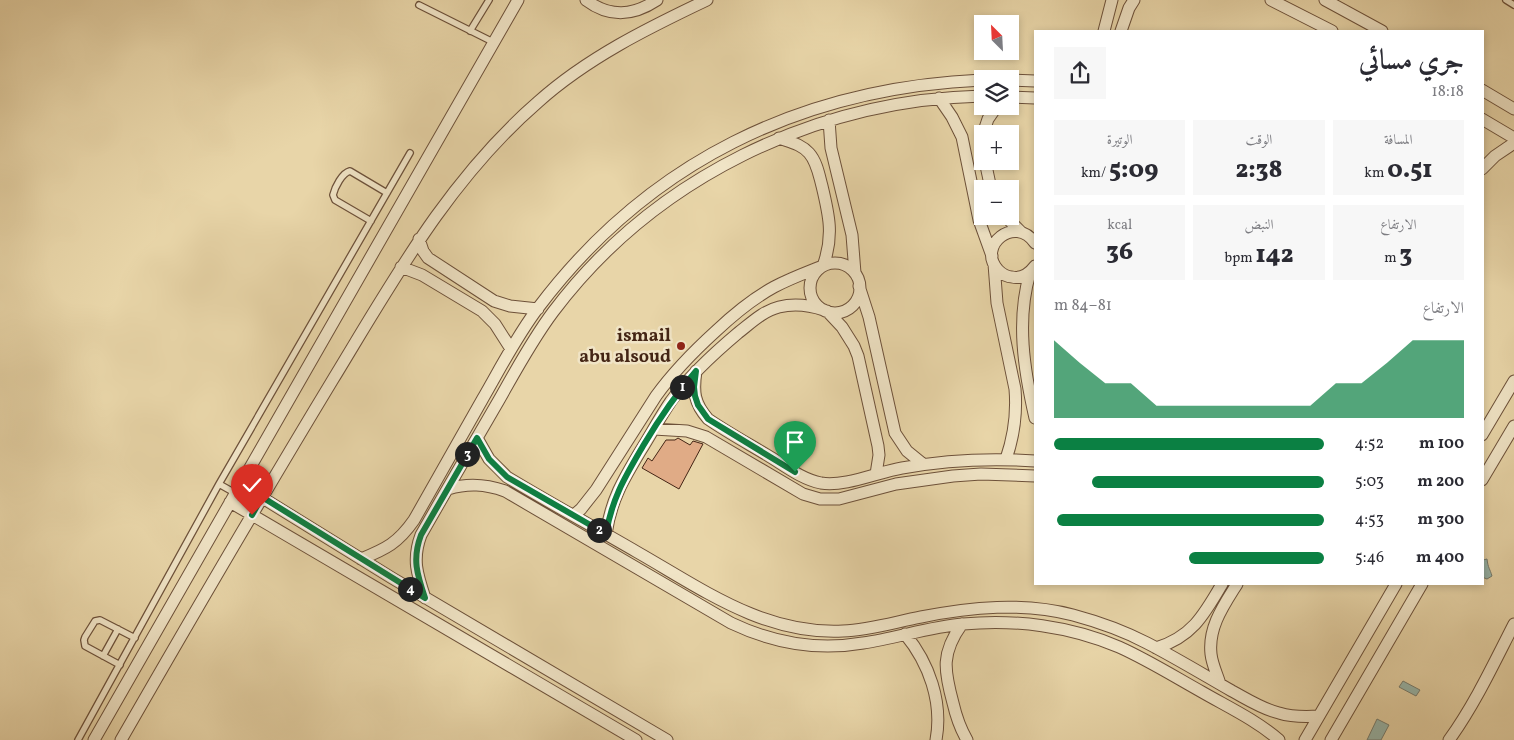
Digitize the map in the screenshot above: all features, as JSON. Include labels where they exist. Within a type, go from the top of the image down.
[{"type":"street","points":[[94,740],[518,0]]},
{"type":"street","points":[[586,0],[594,6],[607,11],[620,13],[633,12],[657,0]]},
{"type":"street","points":[[121,740],[262,497],[401,267],[452,194],[479,160],[538,102],[577,71],[596,58],[707,0]]},
{"type":"street","points":[[1104,30],[1112,0]]},
{"type":"street","points":[[1121,30],[1134,0]]},
{"type":"street","points":[[1271,0],[1330,30]]},
{"type":"street","points":[[1325,0],[1380,30]]},
{"type":"street","points":[[646,7],[656,26]]},
{"type":"street","points":[[361,559],[391,545],[404,534],[414,520],[510,349],[563,276],[622,217],[654,191],[688,167],[723,146],[774,123],[805,112],[867,95],[924,84],[974,81]]},
{"type":"street","points":[[1019,81],[1034,82]]},
{"type":"street","points":[[1484,91],[1514,109]]},
{"type":"street","points":[[425,598],[416,566],[421,535],[542,328],[571,290],[610,248],[654,210],[693,183],[727,163],[779,138],[829,120],[883,106],[939,98],[974,96]]},
{"type":"street","points":[[1019,97],[1034,98]]},
{"type":"street","points":[[939,98],[952,117],[962,138],[979,220],[993,260],[1001,273],[1007,276],[1020,277],[1033,269]]},
{"type":"street","points":[[829,120],[831,148],[852,234],[855,273],[869,317],[895,433],[907,451],[923,464]]},
{"type":"street","points":[[1484,120],[1514,138]]},
{"type":"street","points":[[779,138],[803,147],[818,168],[830,223],[830,240],[822,266],[815,272],[810,286],[813,300],[849,336],[858,356],[878,446],[879,456],[876,474]]},
{"type":"street","points":[[1484,167],[1495,156],[1514,143]]},
{"type":"street","points":[[1016,225],[1026,233]]},
{"type":"street","points":[[1006,459],[1013,437],[1016,401],[997,304],[992,250],[999,238],[1010,232],[1026,233]]},
{"type":"street","points":[[420,239],[423,251],[428,258],[494,301],[510,306],[538,309]]},
{"type":"street","points":[[574,515],[582,509],[596,490],[656,396],[677,369],[736,313],[762,294],[790,279],[822,266],[840,263],[849,267],[855,273]]},
{"type":"street","points":[[401,267],[422,275],[482,311],[495,324],[510,349]]},
{"type":"street","points":[[1033,269],[1022,311],[1022,336],[1034,412]]},
{"type":"street","points":[[606,534],[616,493],[670,402],[696,371],[759,316],[780,307],[802,304],[826,311],[843,311],[856,301],[859,286]]},
{"type":"street","points":[[696,371],[695,396],[698,405],[708,419],[799,475],[813,481],[833,484],[843,483],[923,464],[951,461],[1006,459],[1034,461]]},
{"type":"street","points":[[1484,432],[1514,381]]},
{"type":"street","points":[[1484,477],[1514,426]]},
{"type":"street","points":[[654,428],[687,431],[706,437],[802,494],[820,500],[839,499],[896,484],[953,476],[981,474],[1034,476]]},
{"type":"street","points":[[477,438],[489,459],[507,477],[742,611],[781,626],[823,632],[844,632],[961,610],[988,607],[1016,607],[1061,613],[1097,622],[1123,632],[1274,712],[1293,716],[1319,716]]},
{"type":"street","points":[[448,489],[459,486],[483,485],[505,491],[731,623],[762,636],[796,644],[830,646],[865,643],[936,627],[962,624],[1005,622],[1051,627],[1081,634],[1117,646],[1138,656],[1251,719],[1279,740]]},
{"type":"street","points":[[235,493],[262,497],[425,598],[667,740]]},
{"type":"street","points":[[235,493],[252,515],[636,740]]},
{"type":"street","points":[[1156,648],[1177,640],[1194,626],[1202,618],[1221,585]]},
{"type":"street","points":[[1220,684],[1211,654],[1212,636],[1218,618],[1236,585]]},
{"type":"street","points":[[1305,740],[1395,585]]},
{"type":"street","points":[[1332,740],[1421,585]]},
{"type":"street","points":[[962,624],[956,632],[949,649],[946,678],[956,714],[967,740]]},
{"type":"street","points":[[1449,740],[1477,695],[1514,624]]},
{"type":"street","points":[[904,634],[921,656],[932,681],[938,716],[936,740]]},
{"type":"lane","points":[[470,31],[489,0]]},
{"type":"lane","points":[[1506,0],[1513,3]]},
{"type":"lane","points":[[419,4],[493,42]]},
{"type":"lane","points":[[78,740],[219,484],[410,154]]},
{"type":"lane","points":[[371,221],[335,200],[334,190],[345,172],[350,171],[387,193]]},
{"type":"lane","points":[[219,484],[235,493]]},
{"type":"lane","points":[[120,665],[86,646],[84,643],[85,637],[97,620],[103,621],[135,638]]},
{"type":"lane","points":[[103,656],[118,629]]},
{"type":"water","points":[[1487,559],[1492,576],[1487,579],[1484,578],[1484,560]]},
{"type":"water","points":[[1403,681],[1420,690],[1416,696],[1399,687]]},
{"type":"water","points":[[1377,719],[1389,725],[1381,740],[1367,740]]},
{"type":"building","points":[[678,438],[690,445],[693,441],[703,444],[679,489],[642,468],[648,458],[652,461],[666,440]]},
{"type":"place","name":"ismail abu alsoud","points":[[681,346]]},
{"type":"route","points":[[252,515],[262,497],[425,598],[416,566],[416,555],[421,535],[477,438],[489,459],[507,477],[606,534],[616,493],[670,402],[696,371],[695,396],[698,405],[708,419],[795,472]]}]
